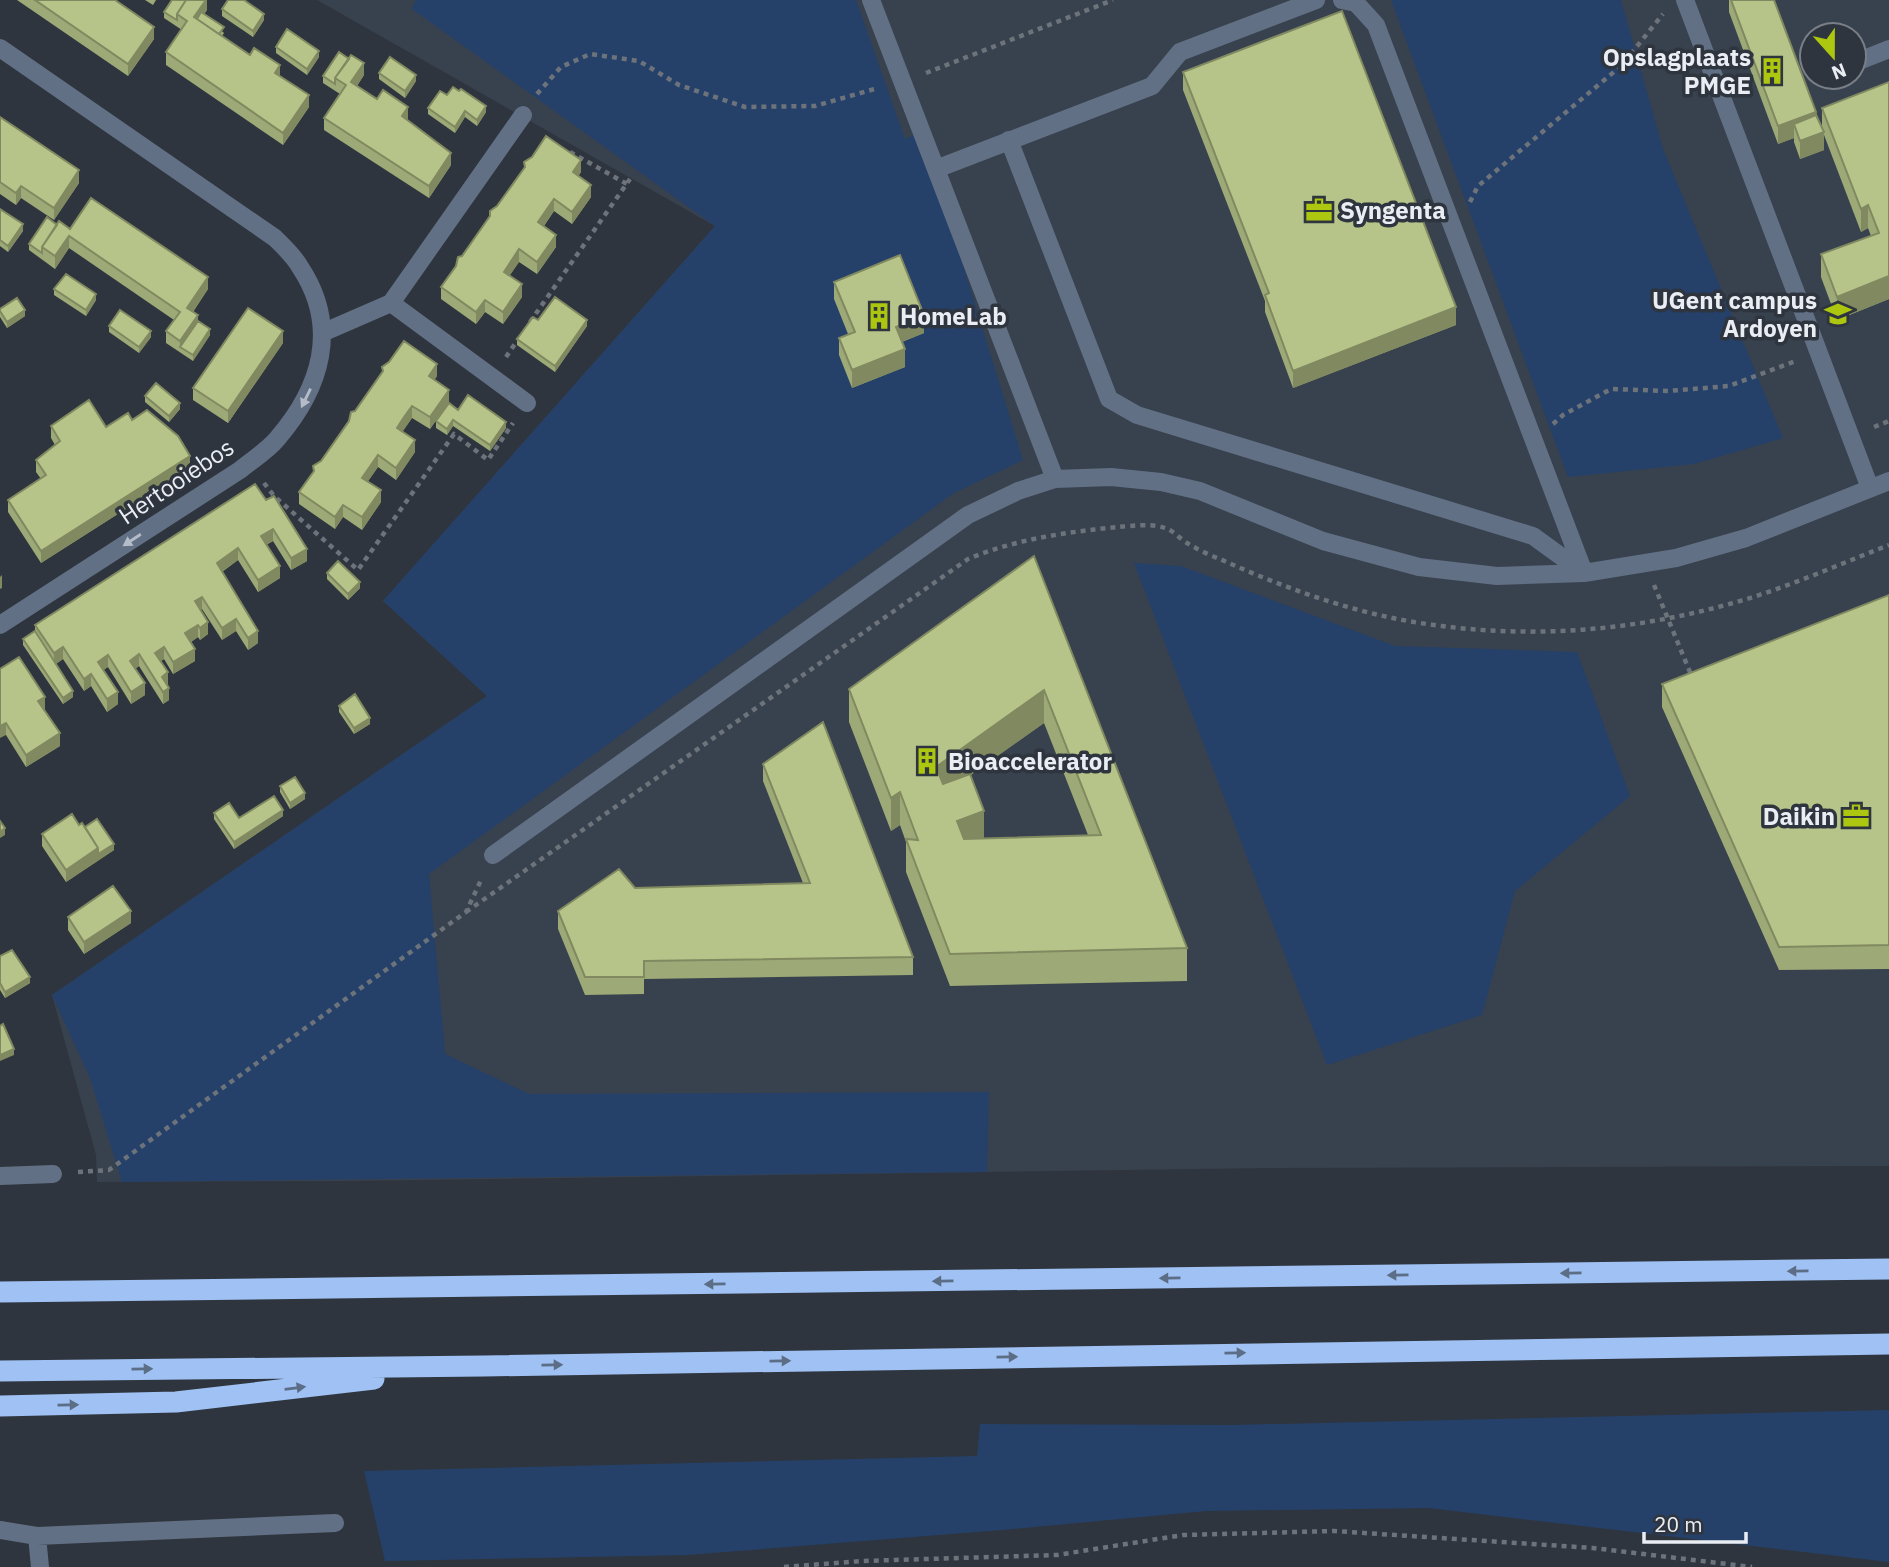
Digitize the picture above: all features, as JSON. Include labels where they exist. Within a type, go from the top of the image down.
[{"type":"highway","points":[[0,1292],[1889,1269]]},
{"type":"highway","points":[[0,1371],[1889,1344]]},
{"type":"highway","points":[[0,1406],[176,1402],[484,1366]]},
{"type":"street","points":[[871,0],[1055,479]]},
{"type":"street","points":[[936,169],[1152,86],[1180,52],[1316,0]]},
{"type":"street","points":[[1342,0],[1356,3],[1376,25],[1584,573]]},
{"type":"street","points":[[1689,1],[1870,488]]},
{"type":"street","name":"Hertooiebos","points":[[0,48],[275,238],[300,266],[316,300],[322,333],[318,372],[301,409],[275,441],[248,464],[0,625]]},
{"type":"street","points":[[1868,57],[1889,49]]},
{"type":"street","points":[[322,333],[391,303],[523,115]]},
{"type":"street","points":[[1009,140],[1109,399],[1137,415],[1533,536],[1584,573]]},
{"type":"street","points":[[391,303],[527,403]]},
{"type":"street","points":[[493,855],[968,516],[1018,491],[1055,479],[1111,477],[1161,482],[1200,491],[1323,541],[1419,567],[1497,576],[1584,573],[1676,558],[1746,538],[1889,481]]},
{"type":"street","points":[[0,1176],[53,1174]]},
{"type":"street","points":[[0,1530],[37,1536],[335,1523]]},
{"type":"street","points":[[37,1536],[40,1567]]},
{"type":"path","points":[[523,115],[537,93],[561,67],[590,54],[639,61],[679,85],[745,107],[815,106],[902,81],[1113,0]]},
{"type":"path","points":[[1456,236],[1478,186],[1621,66],[1667,9]]},
{"type":"path","points":[[493,376],[628,182],[566,150]]},
{"type":"path","points":[[1535,442],[1563,415],[1611,389],[1668,391],[1729,386],[1819,351]]},
{"type":"path","points":[[248,464],[274,496],[358,570],[454,433],[488,460],[527,403]]},
{"type":"path","points":[[1854,444],[1866,430],[1889,421]]},
{"type":"path","points":[[53,1174],[109,1170],[466,912],[968,559],[996,547],[1091,530],[1136,526],[1165,528],[1219,559],[1305,595],[1373,614],[1442,626],[1522,632],[1592,630],[1668,619],[1742,600],[1889,545]]},
{"type":"path","points":[[1668,619],[1693,681]]},
{"type":"path","points":[[466,912],[493,855]]},
{"type":"path","points":[[784,1567],[862,1561],[1057,1555],[1183,1535],[1334,1531],[1593,1548],[1752,1567]]},
{"type":"shaded area","points":[[317,0],[1889,0],[1889,1166],[1276,1168],[97,1182],[96,1155],[52,995],[487,696],[383,601],[715,226]]},
{"type":"shaded area","points":[[416,0],[856,0],[905,139],[922,132],[1023,460],[954,493],[429,874],[445,1054],[529,1094],[989,1092],[987,1172],[122,1182],[90,1078],[52,995],[487,696],[383,601],[715,226],[412,9]]},
{"type":"shaded area","points":[[1391,0],[1621,0],[1663,149],[1783,438],[1694,464],[1568,477]]},
{"type":"shaded area","points":[[1134,563],[1181,566],[1395,646],[1577,652],[1630,796],[1515,891],[1482,1015],[1327,1065]]},
{"type":"shaded area","points":[[1889,1410],[1889,1562],[1429,1508],[1206,1511],[687,1555],[385,1561],[364,1471],[977,1456],[980,1424],[1232,1425]]},
{"type":"building","points":[[35,0],[115,0],[154,27],[128,64]]},
{"type":"building","points":[[172,0],[186,0],[177,14],[177,20],[164,12]]},
{"type":"building","points":[[186,0],[206,0],[194,17],[250,55],[254,48],[280,65],[275,73],[309,95],[283,133],[166,52],[187,21],[177,14]]},
{"type":"building","points":[[228,0],[244,0],[264,14],[253,31],[222,9]]},
{"type":"building","name":"Opslagplaats PMGE","points":[[1731,0],[1774,0],[1798,64],[1798,91],[1808,91],[1816,112],[1778,126]]},
{"type":"building","points":[[1342,11],[1456,307],[1293,371],[1265,295],[1269,293],[1183,72]]},
{"type":"building","points":[[201,12],[224,27],[219,34],[197,19]]},
{"type":"building","points":[[287,29],[319,51],[307,69],[276,47]]},
{"type":"building","points":[[339,52],[349,59],[335,78],[335,84],[323,76]]},
{"type":"building","points":[[351,55],[364,63],[351,82],[377,99],[383,90],[408,107],[402,116],[451,153],[429,186],[324,118],[346,85],[335,78]]},
{"type":"building","points":[[390,57],[416,75],[405,91],[379,73]]},
{"type":"building","points":[[1889,82],[1889,276],[1837,297],[1821,254],[1879,233],[1868,205],[1861,209],[1822,108]]},
{"type":"building","points":[[453,87],[459,91],[461,89],[486,106],[477,120],[465,111],[455,127],[428,108],[440,91],[447,95]]},
{"type":"building","points":[[1816,115],[1824,132],[1800,141],[1794,124]]},
{"type":"building","points":[[0,117],[79,170],[54,208],[21,186],[16,193],[0,182]]},
{"type":"building","points":[[546,136],[581,160],[573,172],[591,185],[572,212],[554,199],[538,222],[556,235],[537,262],[519,249],[504,272],[522,284],[503,312],[485,300],[476,312],[441,287],[456,266],[458,257],[462,256],[490,216],[490,211],[497,206],[525,167],[524,162],[532,157]]},
{"type":"building","points":[[91,198],[208,277],[187,308],[198,315],[180,341],[166,331],[180,312],[69,236],[55,256],[42,247],[59,221],[70,229]]},
{"type":"building","points":[[0,209],[23,224],[8,246],[0,240]]},
{"type":"building","points":[[47,217],[57,225],[42,247],[42,253],[29,244]]},
{"type":"building","name":"HomeLab","points":[[900,255],[924,315],[896,327],[905,349],[852,370],[839,338],[855,332],[834,282]]},
{"type":"building","points":[[66,274],[96,294],[86,310],[54,289]]},
{"type":"building","points":[[555,297],[587,320],[555,366],[517,339],[533,317],[538,320]]},
{"type":"building","points":[[17,298],[25,310],[7,322],[0,309]]},
{"type":"building","points":[[248,308],[283,331],[228,411],[193,388]]},
{"type":"building","points":[[120,310],[151,331],[139,347],[109,326]]},
{"type":"building","points":[[198,321],[210,329],[193,355],[180,347]]},
{"type":"building","points":[[404,341],[437,364],[429,376],[449,390],[430,417],[412,406],[404,417],[397,428],[415,440],[396,468],[378,455],[362,478],[381,490],[362,517],[343,505],[335,517],[299,492],[314,471],[313,466],[321,461],[349,421],[351,412],[355,411],[383,371],[382,367],[389,362]]},
{"type":"building","points":[[156,383],[180,403],[169,416],[145,396]]},
{"type":"building","points":[[468,395],[506,422],[490,445],[453,420],[447,429],[436,421],[449,403],[458,410]]},
{"type":"building","points":[[89,400],[106,427],[128,413],[132,420],[147,410],[178,436],[190,456],[41,551],[8,500],[46,475],[36,460],[60,441],[51,426]]},
{"type":"building","points":[[255,484],[266,500],[274,496],[307,549],[291,558],[273,529],[261,536],[280,566],[258,580],[238,548],[217,563],[258,631],[248,638],[236,619],[222,628],[202,597],[195,601],[208,622],[185,633],[195,649],[173,662],[164,647],[155,653],[168,672],[162,677],[169,688],[163,692],[139,654],[130,661],[145,683],[131,692],[108,655],[98,662],[118,692],[107,699],[91,674],[84,679],[63,647],[54,653],[35,625]]},
{"type":"building","name":"Bioaccelerator","points":[[1034,556],[1187,948],[950,954],[906,839],[918,840],[900,792],[891,798],[849,689]],"holes":[[[1044,690],[1101,835],[964,839],[957,821],[984,811],[970,774],[943,784],[936,767]]]},
{"type":"building","points":[[338,561],[360,582],[348,594],[327,573]]},
{"type":"building","points":[[1889,595],[1889,945],[1779,947],[1662,684]]},
{"type":"building","points":[[35,631],[73,691],[63,698],[23,639]]},
{"type":"building","points":[[19,657],[45,697],[38,701],[60,733],[26,755],[6,723],[0,726],[0,669]]},
{"type":"building","points":[[355,694],[370,718],[354,728],[339,706]]},
{"type":"building","points":[[823,722],[913,957],[644,961],[644,977],[585,977],[558,911],[619,869],[635,888],[810,883],[763,764]]},
{"type":"building","points":[[295,777],[305,793],[290,803],[280,786]]},
{"type":"building","points":[[274,796],[283,810],[234,842],[214,813],[229,803],[239,818]]},
{"type":"building","points":[[72,814],[79,825],[82,823],[98,848],[66,870],[42,834]]},
{"type":"building","points":[[97,819],[114,844],[98,854],[98,848],[85,827]]},
{"type":"building","points":[[113,886],[131,911],[84,942],[68,917]]},
{"type":"building","points":[[12,950],[30,977],[5,992],[0,983],[0,956]]},
{"type":"building","points":[[3,1024],[14,1049],[0,1055],[0,1026]]},
{"type":"place","name":"Opslagplaats PMGE","points":[[1772,71]]},
{"type":"place","name":"Syngenta","points":[[1319,210]]},
{"type":"place","name":"UGent campus Ardoyen","points":[[1838,314]]},
{"type":"place","name":"HomeLab","points":[[879,316]]},
{"type":"place","name":"Bioaccelerator","points":[[927,761]]},
{"type":"place","name":"Daikin","points":[[1856,816]]}]
